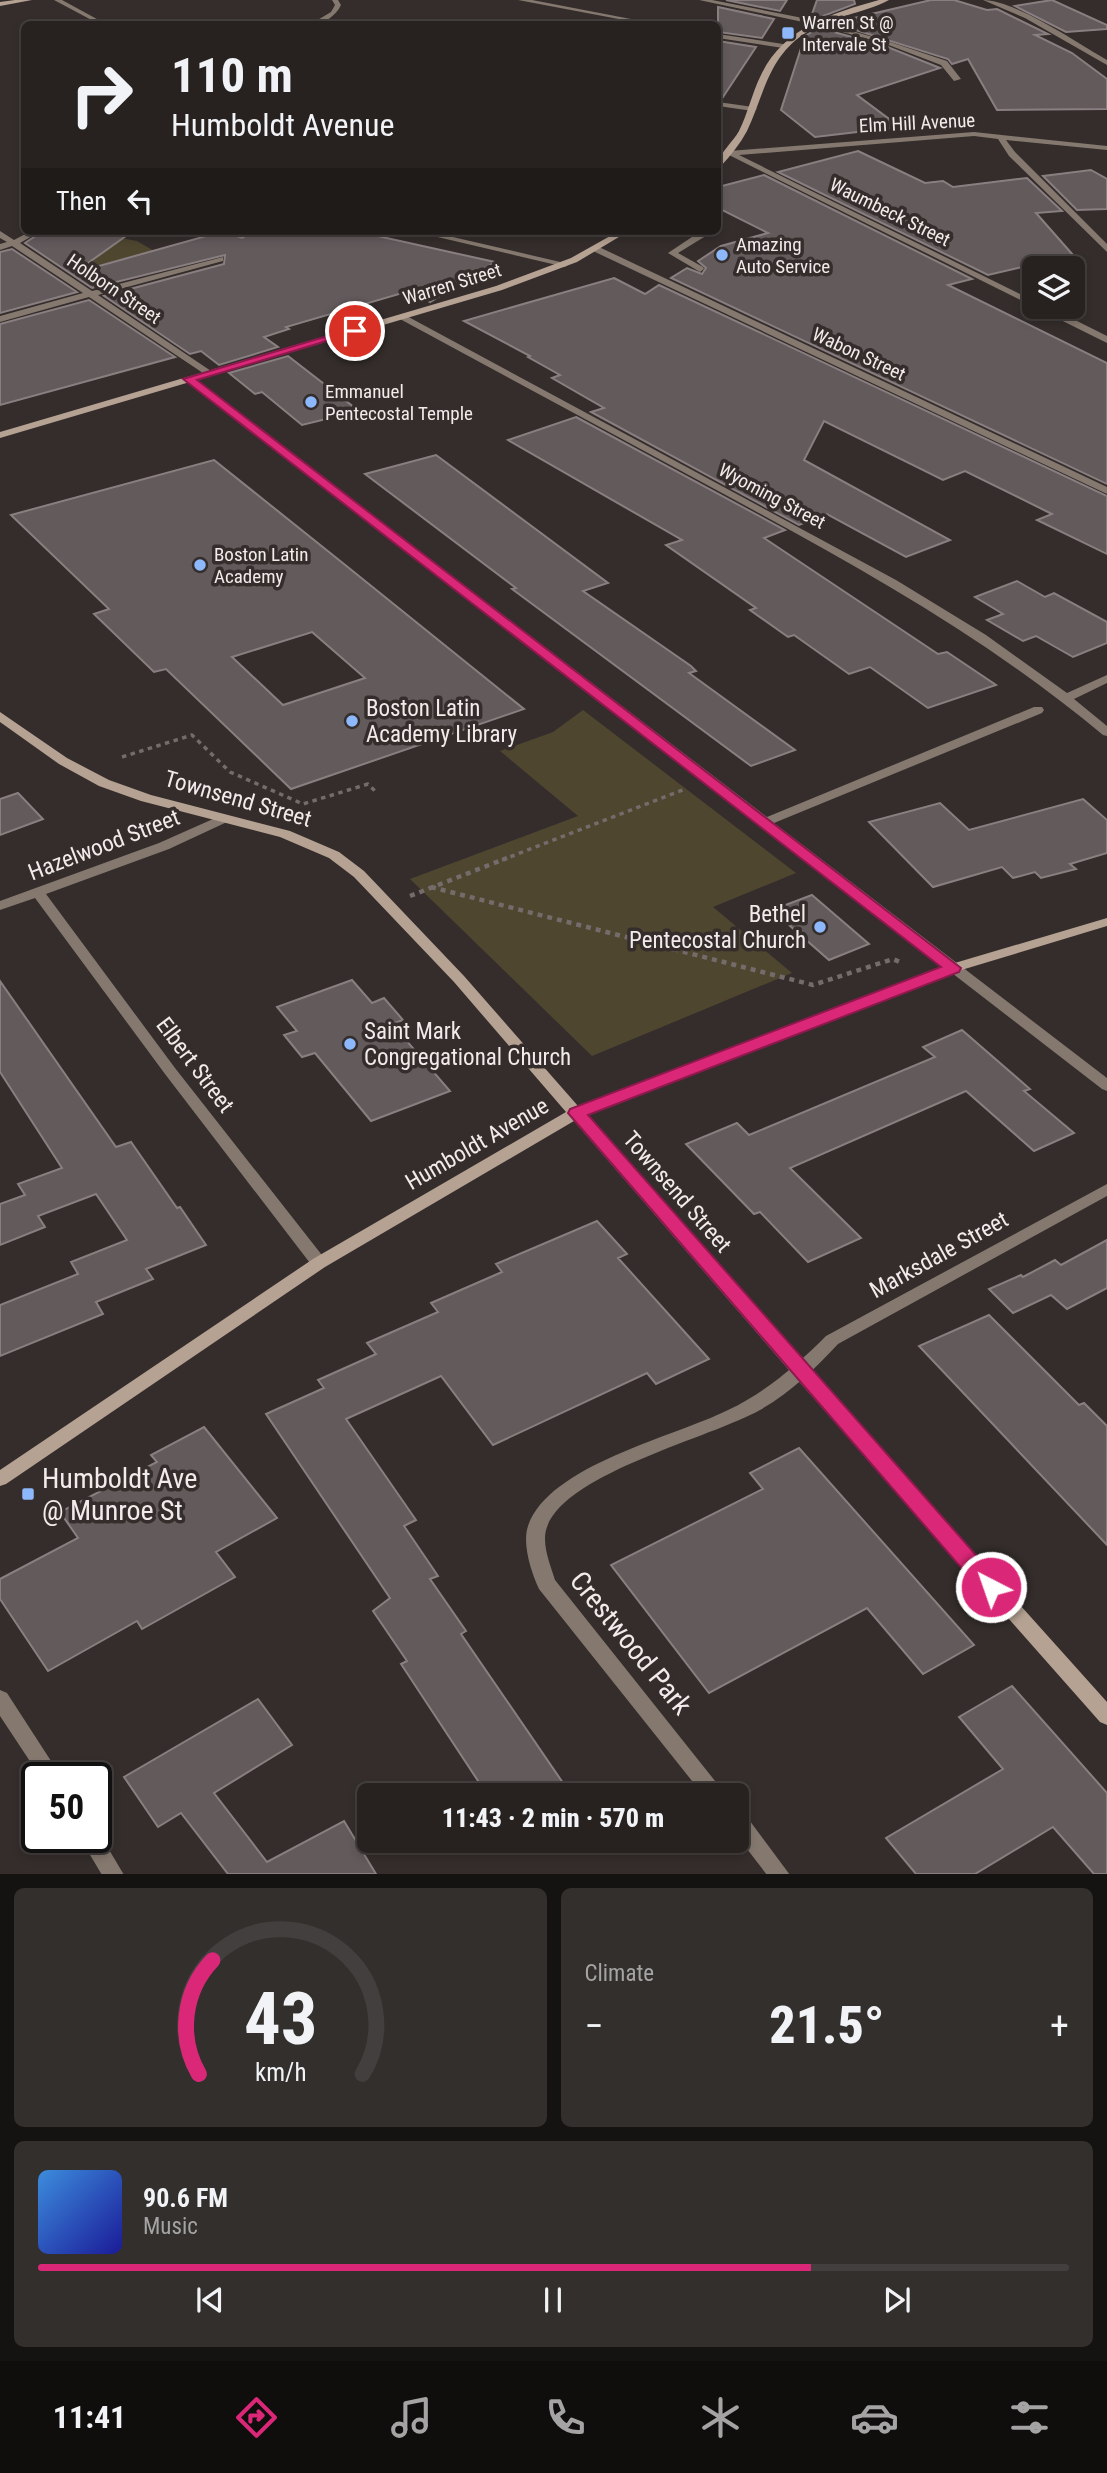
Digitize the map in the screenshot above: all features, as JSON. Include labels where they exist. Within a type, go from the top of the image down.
[{"type":"main road","points":[[0,4],[29,0]]},
{"type":"main road","points":[[721,161],[747,127],[765,73],[783,46],[834,15],[886,0]]},
{"type":"main road","name":"Warren Street","points":[[0,435],[499,288],[565,264],[619,235]]},
{"type":"main road","name":"Townsend Street","points":[[0,716],[63,761],[104,783],[146,798],[285,834],[334,855],[359,874],[576,1113],[801,1373],[1107,1716]]},
{"type":"main road","name":"Humboldt Avenue","points":[[0,1479],[319,1263],[576,1113],[953,968],[1107,922]]},
{"type":"street","points":[[57,0],[97,21]]},
{"type":"street","points":[[319,21],[334,13],[338,5],[335,0]]},
{"type":"street","points":[[521,0],[637,21]]},
{"type":"street","points":[[702,0],[818,23],[927,55],[944,63],[957,79]]},
{"type":"street","points":[[986,0],[1027,17],[1107,63]]},
{"type":"street","points":[[721,36],[783,46]]},
{"type":"street","points":[[721,104],[753,109]]},
{"type":"street","points":[[999,135],[1012,154],[1107,249]]},
{"type":"street","name":"Elm Hill Avenue","points":[[729,153],[932,136],[999,135],[1107,148]]},
{"type":"street","name":"Waumbeck Street","points":[[729,153],[1022,298]]},
{"type":"street","name":"Holborn Street","points":[[0,234],[209,373]]},
{"type":"street","points":[[0,247],[29,235]]},
{"type":"street","points":[[434,235],[565,264]]},
{"type":"street","points":[[700,269],[672,253],[703,235]]},
{"type":"street","name":"Wabon Street","points":[[596,249],[1107,491]]},
{"type":"street","points":[[0,318],[220,259]]},
{"type":"street","name":"Wyoming Street","points":[[404,317],[866,567],[978,636],[1068,697],[1107,732]]},
{"type":"street","points":[[1066,319],[1107,340]]},
{"type":"street","points":[[1096,334],[1107,330]]},
{"type":"street","points":[[188,379],[1107,1086]]},
{"type":"street","points":[[1068,697],[1107,680]]},
{"type":"street","points":[[764,823],[1038,710]]},
{"type":"street","name":"Hazelwood Street","points":[[0,906],[164,846],[222,819]]},
{"type":"street","name":"Elbert Street","points":[[38,892],[170,1071],[319,1263]]},
{"type":"street","name":"Marksdale Street","points":[[801,1373],[832,1340],[1107,1189]]},
{"type":"street","name":"Crestwood Park","points":[[707,1783],[546,1583],[536,1547],[538,1524],[555,1502],[598,1470],[752,1406],[801,1373]]},
{"type":"street","points":[[0,1699],[41,1762]]},
{"type":"street","points":[[749,1835],[780,1874]]},
{"type":"street","points":[[101,1853],[114,1874]]},
{"type":"path","points":[[122,757],[192,735],[230,772],[303,804],[368,784],[376,792]]},
{"type":"path","points":[[389,904],[709,780]]},
{"type":"path","points":[[431,887],[813,985],[893,959],[930,977]]},
{"type":"shaded area","points":[[72,235],[105,235],[137,241],[178,265],[102,287],[41,247]]},
{"type":"shaded area","points":[[583,710],[796,873],[713,907],[792,973],[592,1056],[410,879],[578,816],[500,751],[553,732]]},
{"type":"building","points":[[726,0],[787,0],[780,11]]},
{"type":"building","points":[[817,0],[854,0],[855,4],[818,18],[811,17]]},
{"type":"building","points":[[931,0],[954,0],[987,10],[997,9],[1048,34],[1035,35],[1072,53],[1107,79],[1107,109],[997,110],[968,59],[952,64],[948,59],[833,23]]},
{"type":"building","points":[[1052,0],[1107,25],[1107,29],[1066,32],[1015,6]]},
{"type":"building","points":[[718,7],[774,19],[762,38],[721,32],[721,21],[718,21]]},
{"type":"building","points":[[819,28],[885,46],[940,68],[857,95],[900,127],[815,137],[781,110],[805,36]]},
{"type":"building","points":[[721,41],[756,47],[721,100]]},
{"type":"building","points":[[858,151],[925,183],[943,181],[953,187],[1027,178],[1062,211],[1036,213],[1073,255],[1022,256],[1022,267],[988,275],[778,172]]},
{"type":"building","points":[[1091,170],[1107,179],[1107,209],[1077,210],[1043,176]]},
{"type":"building","points":[[764,175],[972,279],[948,285],[1107,363],[1107,484],[671,278],[687,268],[702,274],[706,268],[698,261],[721,246],[768,233],[721,210],[721,186]]},
{"type":"building","points":[[37,235],[127,235],[74,273],[210,235],[234,235],[242,238],[248,235],[373,235],[495,262],[430,302],[409,291],[286,327],[289,329],[264,337],[278,347],[219,365],[201,351],[190,354],[104,296],[224,264],[225,255],[92,288],[25,243]]},
{"type":"building","points":[[12,249],[77,292],[0,313],[0,252]]},
{"type":"building","points":[[614,278],[645,294],[659,285],[1107,496],[1107,554],[1037,520],[1052,514],[965,471],[943,480],[824,421],[804,460],[950,540],[906,557],[827,514],[799,525],[591,412],[604,408],[552,378],[560,375],[528,357],[530,356],[464,321]]},
{"type":"building","points":[[89,300],[175,357],[0,405],[0,324]]},
{"type":"building","name":"Emmanuel Pentecostal Temple","points":[[288,356],[359,411],[302,425],[262,392],[255,394],[229,373]]},
{"type":"building","points":[[576,417],[785,530],[764,538],[938,654],[947,652],[996,685],[928,708],[870,667],[849,674],[794,635],[788,637],[750,610],[756,608],[666,545],[682,540],[508,440]]},
{"type":"building","points":[[436,455],[608,583],[583,591],[691,666],[696,671],[689,673],[795,750],[751,766],[512,589],[516,588],[365,474]]},
{"type":"building","points":[[214,460],[524,709],[291,789],[166,669],[154,672],[94,614],[109,609],[11,515]],"holes":[[[312,632],[365,678],[283,705],[232,657]]]},
{"type":"building","points":[[1017,581],[1045,597],[1054,593],[1107,622],[1107,643],[1073,657],[1036,636],[1023,641],[987,620],[1003,614],[975,597]]},
{"type":"building","points":[[18,793],[43,819],[0,835],[0,799]]},
{"type":"building","points":[[1083,799],[1107,820],[1107,853],[1070,864],[1076,869],[1041,878],[1035,872],[1013,878],[1002,867],[933,887],[869,822],[940,803],[969,830]]},
{"type":"building","name":"Bethel Pentecostal Church","points":[[812,895],[869,944],[829,960],[772,910]]},
{"type":"building","name":"Saint Mark Congregational Church","points":[[352,980],[372,1003],[384,998],[403,1020],[392,1024],[450,1091],[371,1121],[315,1053],[302,1057],[284,1035],[297,1031],[277,1007]]},
{"type":"building","points":[[0,981],[116,1147],[131,1142],[206,1245],[146,1269],[153,1279],[96,1302],[103,1314],[0,1356],[0,1305],[78,1274],[71,1262],[127,1240],[96,1194],[38,1216],[45,1227],[0,1245],[0,1204],[25,1195],[18,1184],[62,1168],[0,1072]]},
{"type":"building","points":[[962,1030],[1030,1089],[1024,1091],[1074,1133],[1034,1151],[966,1091],[790,1168],[861,1238],[808,1262],[760,1212],[754,1214],[686,1144],[737,1123],[749,1135],[935,1057],[923,1047]]},
{"type":"building","points":[[597,1221],[627,1254],[618,1258],[709,1359],[656,1384],[647,1373],[493,1445],[441,1376],[346,1419],[416,1520],[404,1526],[438,1576],[430,1579],[466,1631],[461,1634],[563,1783],[479,1783],[401,1664],[407,1661],[373,1611],[390,1598],[266,1414],[324,1388],[318,1380],[376,1354],[367,1343],[438,1312],[431,1303],[502,1272],[496,1264]]},
{"type":"building","points":[[1107,1240],[1107,1288],[1067,1309],[1051,1295],[1013,1313],[989,1289],[1021,1275],[1023,1277],[1055,1260],[1061,1265]]},
{"type":"building","points":[[989,1315],[1079,1405],[1084,1403],[1107,1426],[1107,1545],[919,1346]]},
{"type":"building","points":[[204,1427],[277,1518],[216,1552],[235,1577],[142,1629],[137,1621],[48,1671],[0,1599],[0,1579],[78,1538],[60,1512],[157,1462],[151,1455]]},
{"type":"building","points":[[799,1448],[974,1645],[923,1674],[867,1608],[709,1693],[611,1565],[763,1489],[750,1473]]},
{"type":"building","points":[[1012,1686],[1107,1793],[1107,1874],[1094,1874],[1053,1827],[975,1874],[916,1874],[886,1838],[1003,1769],[959,1717]]},
{"type":"building","points":[[258,1699],[292,1745],[214,1793],[267,1862],[344,1821],[357,1843],[357,1853],[363,1853],[376,1874],[228,1874],[181,1813],[158,1827],[124,1777]]},
{"type":"place","name":"Warren St @ Intervale St","points":[[788,33]]},
{"type":"place","name":"Amazing Auto Service","points":[[722,255]]},
{"type":"place","name":"Emmanuel Pentecostal Temple","points":[[311,402]]},
{"type":"place","name":"Boston Latin Academy","points":[[200,565]]},
{"type":"place","name":"Boston Latin Academy Library","points":[[352,721]]},
{"type":"place","name":"Bethel Pentecostal Church","points":[[820,927]]},
{"type":"place","name":"Saint Mark Congregational Church","points":[[350,1044]]},
{"type":"place","name":"Humboldt Ave @ Munroe St","points":[[28,1494]]},
{"type":"route","points":[[355,331],[188,379],[953,968],[576,1113],[991,1587]]}]
